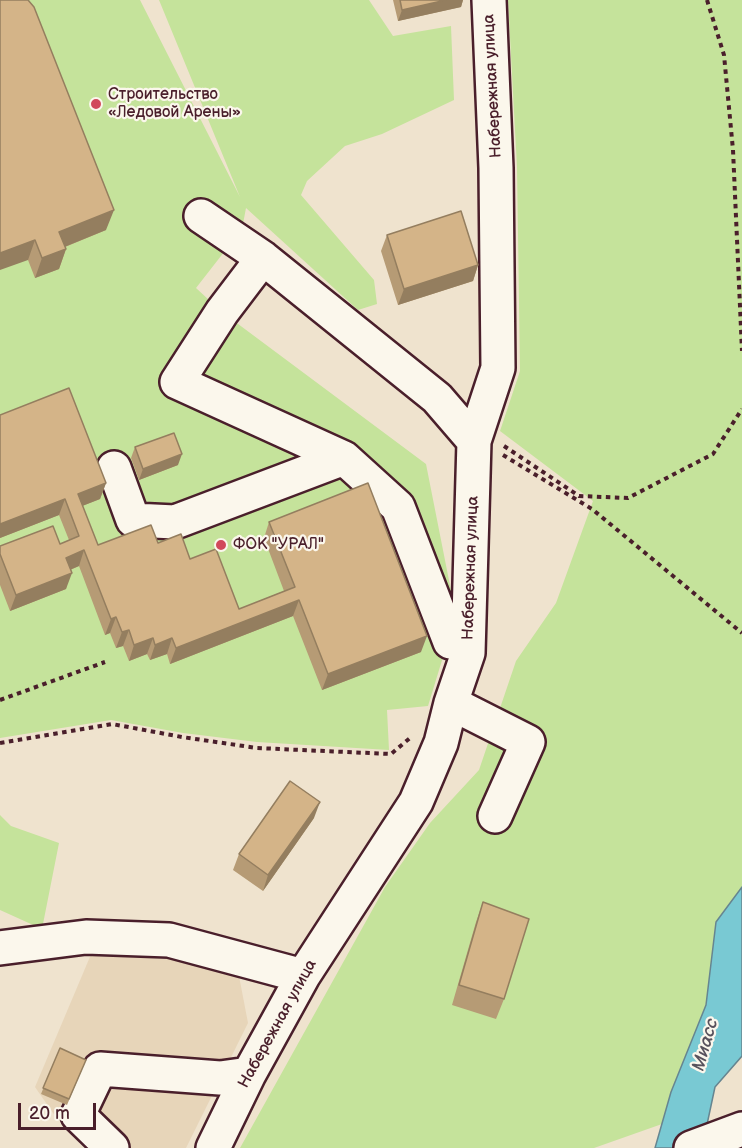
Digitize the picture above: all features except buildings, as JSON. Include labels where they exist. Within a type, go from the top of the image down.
[{"type":"street","name":"Набережная улица","points":[[213,1148],[249,1074],[303,976],[416,802],[441,743],[451,703],[468,653],[476,436],[498,368],[496,168],[489,0]]},
{"type":"street","points":[[201,216],[263,258],[437,398],[476,436]]},
{"type":"street","points":[[263,258],[222,312],[177,382],[344,458],[398,507],[450,642]]},
{"type":"street","points":[[114,468],[133,520],[176,522],[344,458]]},
{"type":"street","points":[[451,703],[528,742],[495,816]]},
{"type":"street","points":[[0,948],[86,937],[169,940],[303,976]]},
{"type":"street","points":[[112,1148],[78,1115],[100,1069],[220,1078],[249,1074]]},
{"type":"street","points":[[691,1148],[742,1129]]},
{"type":"path","points":[[707,0],[724,55],[733,150],[742,351]]},
{"type":"path","points":[[476,436],[579,496],[628,498],[713,454],[742,409]]},
{"type":"path","points":[[476,436],[592,509],[742,633]]},
{"type":"path","points":[[0,700],[105,663]]},
{"type":"path","points":[[0,743],[112,724],[182,738],[257,748],[391,754],[414,734]]},
{"type":"shaded area","points":[[92,952],[207,963],[239,976],[248,1023],[186,1148],[86,1148],[53,1113],[35,1087]]},
{"type":"green space","name":"ФОК \"УРАЛ\"","points":[[0,0],[140,0],[240,197],[159,0],[369,0],[393,36],[451,26],[454,100],[382,134],[345,146],[307,181],[301,195],[374,280],[377,304],[358,310],[246,208],[242,229],[196,288],[222,312],[426,464],[458,626],[458,651],[443,657],[428,706],[387,710],[389,750],[257,742],[183,733],[111,720],[0,738]]},
{"type":"green space","points":[[508,0],[742,0],[742,887],[716,922],[706,1005],[671,1092],[662,1124],[594,1148],[240,1148],[385,887],[430,823],[479,770],[516,661],[556,603],[593,501],[500,431],[520,371],[517,167]]},
{"type":"green space","points":[[0,815],[11,826],[59,843],[42,929],[0,910]]},
{"type":"water","name":"Миасс","points":[[742,887],[742,1056],[715,1087],[702,1148],[655,1148],[671,1092],[706,1005],[716,922]]},
{"type":"place","name":"Строительство «Ледовой Арены»","points":[[96,104]]},
{"type":"place","name":"ФОК \"УРАЛ\"","points":[[221,545]]}]
